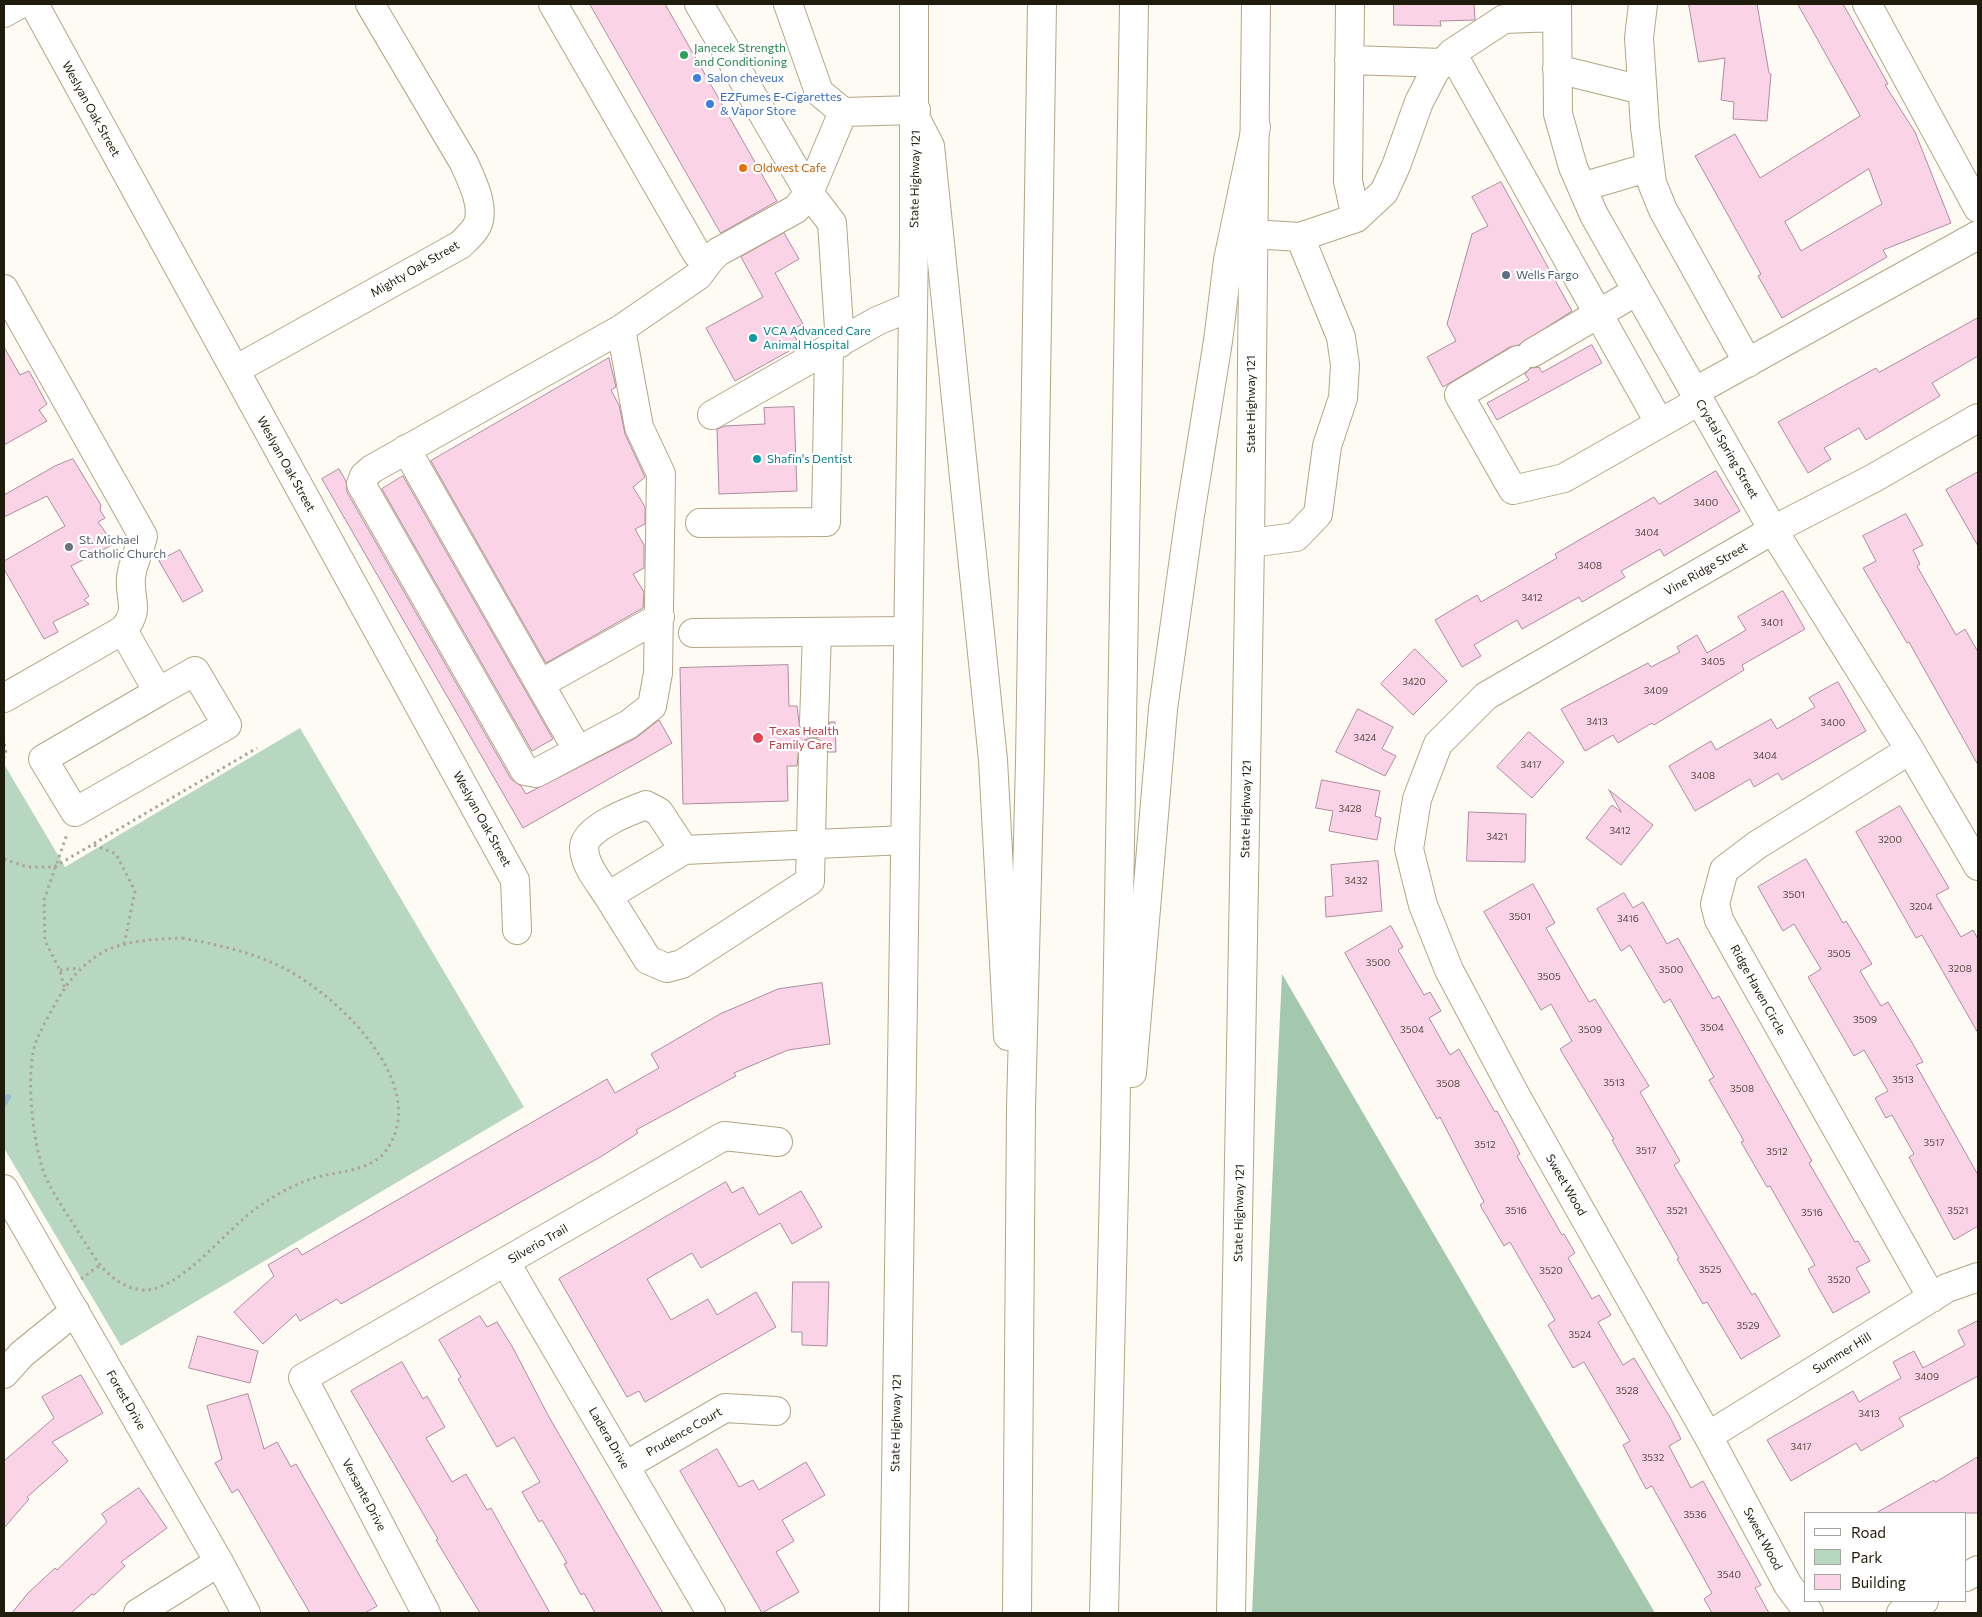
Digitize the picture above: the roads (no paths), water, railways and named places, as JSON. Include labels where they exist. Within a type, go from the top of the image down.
[{"type":"main road","points":[[4,13],[20,4]]},
{"type":"main road","name":"Weslyan Oak Street","points":[[34,4],[515,880],[517,930]]},
{"type":"main road","name":"Mighty Oak Street","points":[[235,370],[460,245],[473,233],[479,220],[474,185],[464,163],[370,4]]},
{"type":"main road","points":[[553,4],[696,254],[710,260]]},
{"type":"main road","points":[[699,4],[809,193],[832,223],[834,346],[826,522],[700,523]]},
{"type":"main road","points":[[788,4],[820,92],[843,112],[916,114],[930,146],[994,760],[1006,1030],[1021,1108]]},
{"type":"main road","name":"State Highway 121","points":[[894,1613],[914,306],[916,114],[914,4]]},
{"type":"main road","points":[[1018,1613],[1021,1108],[1030,762],[1042,4]]},
{"type":"main road","points":[[1104,1613],[1115,1143],[1134,4]]},
{"type":"main road","name":"State Highway 121","points":[[1231,1613],[1250,543],[1256,4]]},
{"type":"main road","points":[[1350,4],[1348,181],[1356,218]]},
{"type":"main road","points":[[1642,4],[1639,38],[1642,90],[1652,182],[1663,210],[1748,363]]},
{"type":"main road","points":[[1867,4],[1978,208]]},
{"type":"main road","points":[[1252,234],[1300,238],[1356,218],[1384,192],[1396,166],[1419,102],[1435,71],[1448,58],[1481,33],[1504,19],[1511,11],[1556,10]]},
{"type":"main road","name":"Crystal Spring Street","points":[[1556,10],[1558,114],[1573,167],[1594,215],[1773,530],[1910,750],[1978,866]]},
{"type":"main road","points":[[1349,60],[1448,58]]},
{"type":"main road","points":[[1448,58],[1599,313],[1659,422]]},
{"type":"main road","points":[[1557,69],[1642,90]]},
{"type":"main road","points":[[621,329],[639,427],[660,474],[660,617],[658,672],[652,706],[629,724],[536,773],[525,771],[361,484],[364,476],[372,469],[406,449],[621,329],[698,276],[718,252],[796,209],[809,193],[843,112]]},
{"type":"main road","points":[[1115,1143],[1134,1066],[1164,700],[1190,515],[1218,341],[1228,260],[1256,127]]},
{"type":"main road","points":[[1582,187],[1650,167]]},
{"type":"main road","points":[[1637,291],[1459,395],[1512,490],[1564,478],[1659,422],[1748,363],[1978,235]]},
{"type":"main road","points":[[1250,543],[1296,537],[1318,514],[1328,446],[1342,398],[1346,365],[1341,336],[1300,238]]},
{"type":"main road","points":[[4,290],[143,536],[131,579],[134,607],[131,621],[123,630],[4,698]]},
{"type":"main road","points":[[712,414],[877,322],[914,306]]},
{"type":"main road","name":"Vine Ridge Street","points":[[1446,736],[1486,696],[1773,530],[1872,479],[1978,418]]},
{"type":"main road","points":[[406,449],[578,751]]},
{"type":"main road","points":[[540,684],[660,617]]},
{"type":"main road","points":[[123,630],[158,692]]},
{"type":"main road","points":[[693,633],[908,631]]},
{"type":"main road","points":[[814,723],[817,632]]},
{"type":"main road","points":[[195,672],[227,725],[74,812],[43,759],[158,692],[195,672]]},
{"type":"main road","name":"Sweet Wood","points":[[1446,736],[1438,744],[1417,799],[1409,849],[1423,905],[1448,970],[1512,1090],[1708,1436],[1788,1585],[1809,1613]]},
{"type":"main road","name":"Ridge Haven Circle","points":[[1910,750],[1757,845],[1724,870],[1715,904],[1724,929],[1932,1298]]},
{"type":"main road","points":[[684,850],[659,812],[646,806],[624,813],[588,835],[584,847],[589,867],[648,960],[667,968],[682,964],[810,880],[813,752]]},
{"type":"main road","points":[[608,896],[684,850],[905,840]]},
{"type":"main road","name":"Silverio Trail","points":[[303,1378],[724,1136],[778,1142]]},
{"type":"main road","name":"Forest Drive","points":[[4,1188],[246,1613]]},
{"type":"main road","name":"Ladera Drive","points":[[506,1263],[712,1613]]},
{"type":"main road","name":"Summer Hill","points":[[1708,1436],[1947,1288],[1978,1277]]},
{"type":"main road","points":[[4,1374],[22,1354],[75,1311]]},
{"type":"main road","name":"Versante Drive","points":[[303,1378],[426,1613]]},
{"type":"main road","name":"Prudence Court","points":[[625,1466],[724,1408],[776,1411]]},
{"type":"main road","points":[[138,1613],[218,1562]]},
{"type":"main road","points":[[1967,1576],[1978,1570]]},
{"type":"main road","points":[[1901,1613],[1922,1602]]},
{"type":"waterway","points":[[4,1103],[8,1097]]},
{"type":"place","name":"Janecek Strength and Conditioning","points":[[684,55]]},
{"type":"place","name":"Salon cheveux","points":[[697,78]]},
{"type":"place","name":"EZFumes E-Cigarettes & Vapor Store","points":[[710,104]]},
{"type":"place","name":"Oldwest Cafe","points":[[743,168]]},
{"type":"place","name":"Wells Fargo","points":[[1506,275]]},
{"type":"place","name":"VCA Advanced Care Animal Hospital","points":[[753,338]]},
{"type":"place","name":"Shafin's Dentist","points":[[757,459]]},
{"type":"place","name":"St. Michael Catholic Church","points":[[69,547]]},
{"type":"place","name":"Texas Health Family Care","points":[[758,738]]}]
